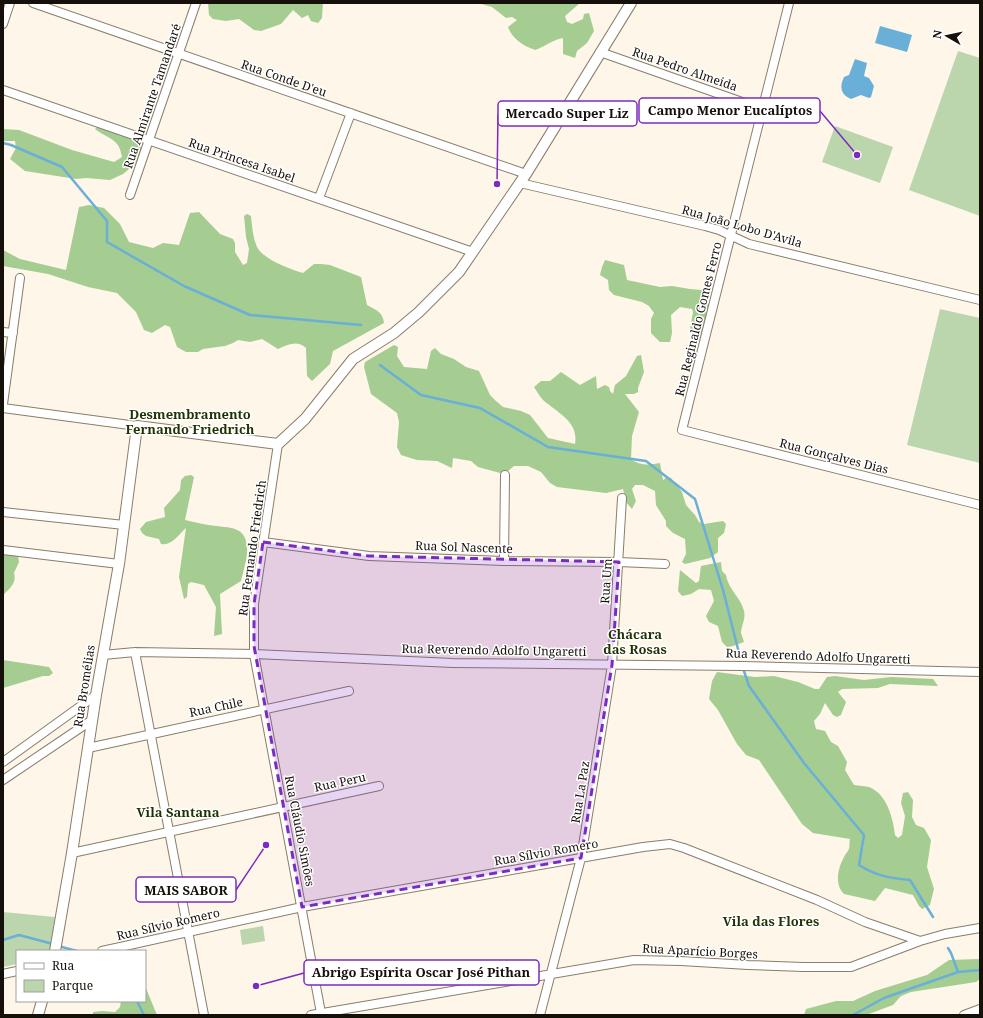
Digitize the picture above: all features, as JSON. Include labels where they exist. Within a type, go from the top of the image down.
[{"type":"street","points":[[3,24],[10,3]]},
{"type":"street","name":"Rua Conde D'eu","points":[[34,3],[526,174]]},
{"type":"street","name":"Rua Almirante Tamandaré","points":[[130,195],[150,141],[196,3]]},
{"type":"street","points":[[3,408],[278,444],[306,419],[353,359],[394,333],[419,312],[459,272],[526,174],[631,3]]},
{"type":"street","name":"Rua Reginaldo Gomes Ferro","points":[[682,430],[789,3]]},
{"type":"street","name":"Rua Pedro Almeida","points":[[600,52],[762,109]]},
{"type":"street","name":"Rua Princesa Isabel","points":[[3,90],[473,252]]},
{"type":"street","points":[[319,198],[351,113]]},
{"type":"street","name":"Rua João Lobo D'Avila","points":[[520,182],[705,226],[719,230],[749,244],[980,300]]},
{"type":"street","points":[[3,404],[20,278]]},
{"type":"street","points":[[3,332],[13,333]]},
{"type":"street","name":"Rua Bromélias","points":[[55,950],[72,853],[96,695],[119,564],[138,426]]},
{"type":"street","name":"Rua Gonçalves Dias","points":[[682,430],[980,505]]},
{"type":"street","name":"Rua Fernando Friedrich","points":[[254,654],[254,604],[278,444]]},
{"type":"street","points":[[504,560],[505,475]]},
{"type":"street","name":"Rua Um","points":[[612,665],[622,498]]},
{"type":"street","points":[[3,512],[124,526]]},
{"type":"street","name":"Rua Sol Nascente","points":[[263,542],[369,556],[665,564]]},
{"type":"street","points":[[3,550],[119,564]]},
{"type":"street","points":[[135,652],[204,1015]]},
{"type":"street","name":"Rua Reverendo Adolfo Ungaretti","points":[[103,655],[135,652],[254,654],[453,663],[742,666],[980,672]]},
{"type":"street","name":"Rua Cláudio Simões","points":[[254,654],[321,1013]]},
{"type":"street","name":"Rua La Paz","points":[[540,1015],[581,858],[612,665]]},
{"type":"street","name":"Rua Chile","points":[[88,748],[349,691]]},
{"type":"street","points":[[3,762],[96,695]]},
{"type":"street","points":[[3,780],[23,765],[92,720]]},
{"type":"street","points":[[13,755],[23,765]]},
{"type":"street","name":"Rua Peru","points":[[72,853],[379,786]]},
{"type":"street","name":"Rua Sílvio Romero","points":[[106,950],[188,931],[302,908],[643,847],[670,844],[684,848],[810,897],[865,922],[920,941]]},
{"type":"street","points":[[920,941],[945,934],[980,928]]},
{"type":"street","name":"Rua Aparício Borges","points":[[311,1015],[634,960],[795,967],[851,966],[920,941]]},
{"type":"street","points":[[3,974],[16,971]]},
{"type":"street","points":[[38,1015],[42,1002]]},
{"type":"street","points":[[964,1015],[980,1010]]},
{"type":"highlighted area","points":[[263,542],[369,556],[619,562],[612,665],[581,858],[302,907],[254,646],[254,604]]},
{"type":"green space","points":[[208,3],[323,3],[322,18],[318,23],[311,21],[308,15],[302,18],[293,10],[281,24],[261,31],[254,30],[239,19],[226,21],[213,19],[209,15]]},
{"type":"green space","points":[[478,3],[580,3],[565,16],[567,22],[572,24],[583,19],[584,14],[589,13],[594,31],[587,43],[577,51],[575,58],[563,54],[563,38],[535,50],[519,42],[512,35],[508,27],[517,20],[512,17],[506,18],[492,7]]},
{"type":"green space","points":[[958,51],[980,58],[980,216],[909,190]]},
{"type":"green space","points":[[98,126],[137,140],[141,147],[140,160],[123,174],[110,180],[86,178],[76,179],[25,171],[10,159],[16,148],[15,141],[3,141],[3,129],[19,130],[72,150],[114,162],[122,157],[120,148],[113,140],[95,129]]},
{"type":"green space","points":[[835,126],[893,147],[880,183],[822,162]]},
{"type":"green space","points":[[89,205],[104,208],[120,224],[129,242],[153,248],[163,243],[179,245],[190,213],[199,212],[220,234],[233,239],[235,243],[235,252],[243,265],[247,263],[249,249],[244,216],[247,214],[251,216],[257,247],[260,252],[271,260],[303,273],[314,264],[321,264],[330,265],[361,277],[367,305],[381,314],[384,323],[333,351],[330,364],[312,381],[307,376],[306,348],[300,344],[289,344],[278,349],[262,339],[250,342],[238,340],[225,346],[203,349],[198,352],[186,352],[177,347],[170,327],[165,325],[152,333],[144,330],[136,312],[117,293],[88,287],[48,274],[3,266],[3,250],[20,259],[66,270],[79,207]]},
{"type":"green space","points":[[605,260],[624,265],[627,280],[660,287],[672,286],[702,290],[706,292],[709,307],[706,312],[707,314],[702,339],[700,341],[697,340],[690,329],[693,312],[692,309],[680,307],[671,315],[672,333],[670,342],[660,342],[651,333],[651,319],[654,313],[649,306],[642,302],[614,295],[609,290],[608,280],[600,275]]},
{"type":"green space","points":[[940,309],[980,318],[980,463],[907,445]]},
{"type":"green space","points":[[394,345],[398,347],[397,356],[404,367],[427,369],[431,351],[435,348],[441,354],[454,359],[466,367],[479,371],[490,395],[503,407],[521,411],[530,415],[548,438],[575,444],[574,430],[571,424],[540,397],[534,387],[541,381],[550,381],[561,372],[580,385],[596,376],[597,389],[605,385],[609,387],[613,394],[615,385],[626,376],[637,356],[641,355],[644,372],[638,392],[634,394],[625,394],[639,412],[632,436],[631,459],[641,464],[660,463],[663,480],[667,477],[671,478],[682,492],[686,505],[699,522],[704,524],[723,521],[726,524],[724,533],[718,538],[718,552],[710,558],[685,564],[682,562],[686,554],[685,539],[673,533],[666,526],[666,521],[656,505],[655,491],[643,485],[635,485],[632,489],[636,501],[632,509],[626,502],[623,489],[606,493],[557,487],[550,483],[541,472],[528,466],[514,466],[508,471],[500,473],[478,467],[471,461],[453,458],[452,468],[437,461],[417,460],[401,455],[397,447],[399,422],[397,413],[371,394],[364,367],[365,362]]},
{"type":"green space","points":[[191,475],[194,477],[185,520],[233,528],[241,532],[244,536],[247,548],[247,556],[241,581],[220,594],[222,634],[214,636],[216,607],[204,585],[191,582],[188,584],[187,597],[184,599],[179,577],[186,528],[172,542],[165,544],[161,544],[159,539],[146,536],[140,529],[146,522],[165,517],[164,508],[180,490],[181,480],[185,476]]},
{"type":"green space","points":[[3,552],[18,556],[19,562],[14,573],[14,582],[3,595]]},
{"type":"green space","points":[[721,562],[722,571],[726,575],[729,585],[744,611],[744,620],[741,633],[744,642],[727,647],[722,642],[718,626],[709,622],[706,616],[714,601],[711,590],[699,589],[691,594],[682,596],[678,591],[680,570],[696,583],[699,581],[701,566]]},
{"type":"green space","points":[[3,660],[49,667],[53,673],[49,676],[43,676],[3,688]]},
{"type":"green space","points":[[717,672],[755,677],[774,676],[798,682],[815,689],[819,689],[827,677],[835,676],[864,680],[891,677],[933,679],[938,686],[890,684],[878,688],[842,689],[838,692],[846,702],[841,715],[837,717],[833,715],[825,703],[820,714],[814,721],[816,729],[825,731],[831,742],[838,746],[847,762],[845,770],[854,785],[869,787],[875,790],[885,801],[891,814],[895,835],[898,838],[902,835],[905,816],[901,803],[903,793],[908,792],[913,800],[912,817],[916,825],[924,828],[931,840],[927,867],[934,889],[930,905],[922,909],[913,895],[885,888],[875,901],[844,894],[839,886],[838,876],[844,856],[849,849],[850,839],[813,833],[802,824],[759,760],[746,755],[737,744],[718,710],[709,699],[712,681]]},
{"type":"green space","points":[[3,912],[55,917],[50,950],[16,950],[16,964],[3,967]]},
{"type":"green space","points":[[263,926],[265,941],[242,945],[240,930]]},
{"type":"green space","points":[[980,959],[980,979],[976,982],[911,992],[901,996],[893,1005],[866,1015],[804,1015],[806,1009],[836,1001],[853,1001],[875,991],[927,975],[949,960]]},
{"type":"green space","points":[[146,988],[157,1015],[93,1015],[93,1012],[115,1012],[120,1007],[121,1002],[146,1002]]},
{"type":"water","points":[[880,26],[912,35],[907,52],[875,43]]},
{"type":"water","points":[[855,59],[867,63],[864,76],[869,78],[874,86],[871,97],[869,98],[861,95],[851,99],[843,93],[841,87],[842,81],[844,77],[849,75]]},
{"type":"waterway","points":[[3,143],[62,167],[107,221],[107,242],[184,286],[250,315],[361,325]]},
{"type":"waterway","points":[[380,365],[421,395],[480,408],[548,447],[646,461],[695,499],[723,590],[739,653]]},
{"type":"waterway","points":[[743,668],[749,686],[804,763],[864,835],[859,865],[871,872],[883,876],[910,880],[933,917]]},
{"type":"waterway","points":[[3,940],[19,935],[53,944]]},
{"type":"waterway","points":[[58,946],[73,950]]},
{"type":"waterway","points":[[948,948],[958,972]]},
{"type":"waterway","points":[[853,1015],[884,998],[958,972],[980,970]]},
{"type":"waterway","points":[[138,1002],[144,1015]]},
{"type":"place","name":"Campo Menor Eucalíptos","points":[[857,155]]},
{"type":"place","name":"Mercado Super Liz","points":[[497,184]]},
{"type":"place","name":"MAIS SABOR","points":[[266,845]]},
{"type":"place","name":"Abrigo Espírita Oscar José Pithan","points":[[256,986]]},
{"type":"district","name":"Desmembramento Fernando Friedrich","points":[[190,422]]},
{"type":"district","name":"Chácara das Rosas","points":[[635,642]]},
{"type":"district","name":"Vila Santana","points":[[178,812]]},
{"type":"district","name":"Vila das Flores","points":[[771,921]]}]
